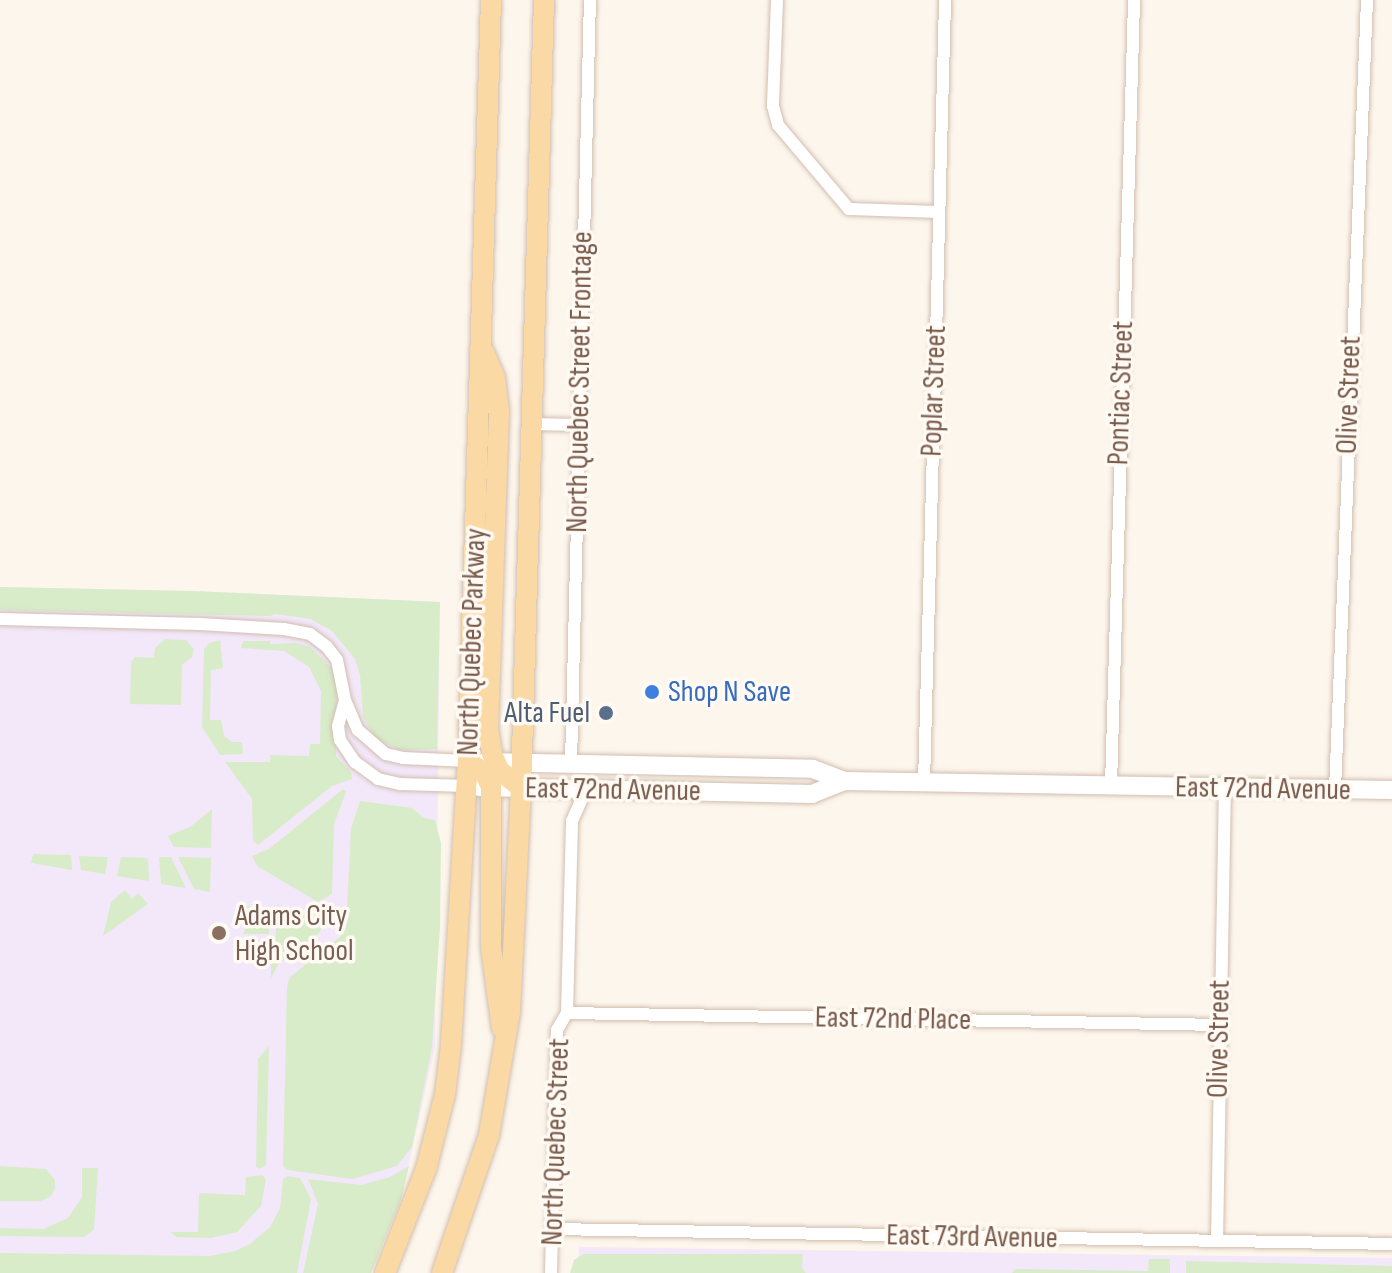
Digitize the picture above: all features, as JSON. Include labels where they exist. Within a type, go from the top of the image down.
[{"type":"main road","name":"North Quebec Parkway","points":[[385,1273],[426,1169],[445,1094],[467,786],[491,0]]},
{"type":"main road","name":"North Quebec Parkway","points":[[442,1273],[489,1135],[507,1044],[521,788],[544,0]]},
{"type":"main road","points":[[481,346],[495,378],[499,412],[488,728],[495,762],[503,776],[521,788]]},
{"type":"main road","points":[[468,761],[485,774],[491,787],[493,967],[507,1044]]},
{"type":"main road","name":"East 72nd Avenue","points":[[468,761],[813,769],[845,781],[1392,790]]},
{"type":"main road","name":"East 72nd Avenue","points":[[467,786],[812,794],[845,781]]},
{"type":"street","name":"North Quebec Street Frontage","points":[[571,764],[590,0]]},
{"type":"street","points":[[777,0],[773,106],[778,125],[849,209],[939,212]]},
{"type":"street","name":"Poplar Street","points":[[924,783],[945,0]]},
{"type":"street","name":"Pontiac Street","points":[[1111,786],[1134,0]]},
{"type":"street","name":"Olive Street","points":[[1335,790],[1367,0]]},
{"type":"street","points":[[531,424],[578,425]]},
{"type":"street","name":"East 72nd Avenue","points":[[0,619],[200,624],[297,631],[319,640],[337,660],[345,700],[358,730],[386,754],[403,758],[468,761]]},
{"type":"street","name":"East 72nd Avenue","points":[[345,700],[338,726],[340,740],[346,753],[365,772],[400,784],[467,786]]},
{"type":"street","name":"Olive Street","points":[[1217,1241],[1225,788]]},
{"type":"street","points":[[567,1013],[572,821],[575,808],[586,790]]},
{"type":"street","name":"East 72nd Place","points":[[567,1013],[1219,1025]]},
{"type":"street","name":"North Quebec Street","points":[[551,1273],[557,1030],[567,1013]]},
{"type":"street","name":"East 73rd Avenue","points":[[553,1229],[1392,1244]]},
{"type":"shaded area","name":"Adams City High School","points":[[0,587],[191,591],[440,602],[435,1046],[401,1200],[371,1273],[0,1273]]},
{"type":"shaded area","points":[[579,1247],[1392,1258],[1392,1273],[578,1273]]},
{"type":"green space","points":[[0,587],[191,591],[440,602],[437,749],[400,750],[375,738],[363,717],[360,675],[355,659],[332,631],[310,619],[275,614],[0,610]]},
{"type":"green space","points":[[165,639],[186,640],[194,649],[192,657],[182,665],[181,705],[130,704],[131,662],[135,657],[154,658],[155,648]]},
{"type":"green space","points":[[220,640],[223,668],[211,670],[210,720],[221,720],[224,736],[232,742],[242,742],[243,754],[220,755],[202,727],[204,649],[209,643]]},
{"type":"green space","points":[[243,641],[270,641],[270,644],[296,643],[310,647],[332,668],[337,684],[336,756],[351,772],[352,779],[332,786],[258,845],[253,841],[252,799],[225,762],[270,762],[270,755],[309,756],[310,744],[320,744],[321,691],[309,667],[284,651],[241,648]]},
{"type":"green space","points":[[343,789],[346,792],[334,824],[332,894],[318,902],[257,866],[252,856],[269,849]]},
{"type":"green space","points":[[360,801],[412,808],[424,818],[435,820],[441,843],[440,927],[432,1047],[412,1147],[397,1166],[352,1179],[287,1170],[283,1166],[287,986],[290,977],[340,937],[346,927],[351,828]]},
{"type":"green space","points":[[212,809],[211,848],[174,847],[168,836],[190,827]]},
{"type":"green space","points":[[33,854],[71,855],[72,870],[31,863]]},
{"type":"green space","points":[[79,856],[108,857],[105,874],[81,870]]},
{"type":"green space","points":[[121,857],[148,858],[149,881],[117,876]]},
{"type":"green space","points":[[159,857],[171,857],[186,888],[161,884]]},
{"type":"green space","points":[[178,857],[211,858],[210,892],[194,889]]},
{"type":"green space","points":[[125,890],[132,899],[138,893],[148,904],[103,936],[111,902]]},
{"type":"green space","points":[[239,903],[270,913],[269,934],[243,934],[251,912],[238,908]]},
{"type":"green space","points":[[277,904],[296,916],[315,912],[322,925],[320,932],[278,965],[271,978],[271,963],[275,960]]},
{"type":"green space","points":[[269,1046],[266,1165],[259,1169],[256,1166],[258,1059]]},
{"type":"green space","points":[[0,1166],[46,1169],[55,1180],[55,1189],[50,1197],[40,1201],[0,1201]]},
{"type":"green space","points":[[409,1166],[401,1200],[371,1273],[303,1273],[318,1204],[308,1179],[361,1185],[390,1177]]},
{"type":"green space","points":[[82,1168],[98,1168],[94,1230],[84,1237],[0,1236],[0,1228],[43,1229],[68,1218],[82,1197]]},
{"type":"green space","points":[[262,1175],[266,1179],[261,1206],[237,1232],[211,1238],[177,1237],[170,1232],[198,1232],[199,1193],[245,1195],[246,1177]]},
{"type":"green space","points":[[287,1176],[300,1178],[311,1199],[297,1273],[0,1273],[0,1253],[209,1256],[235,1251],[250,1244],[270,1227],[280,1208],[283,1179]]},
{"type":"green space","points":[[583,1254],[803,1254],[802,1268],[806,1273],[570,1273],[574,1260]]},
{"type":"green space","points":[[1149,1259],[1170,1259],[1170,1273],[1012,1273],[1015,1269],[1148,1271]]},
{"type":"green space","points":[[1186,1261],[1392,1266],[1392,1273],[1186,1273]]},
{"type":"place","name":"Shop N Save","points":[[652,692]]},
{"type":"place","name":"Alta Fuel","points":[[606,713]]},
{"type":"place","name":"Adams City High School","points":[[219,933]]}]
